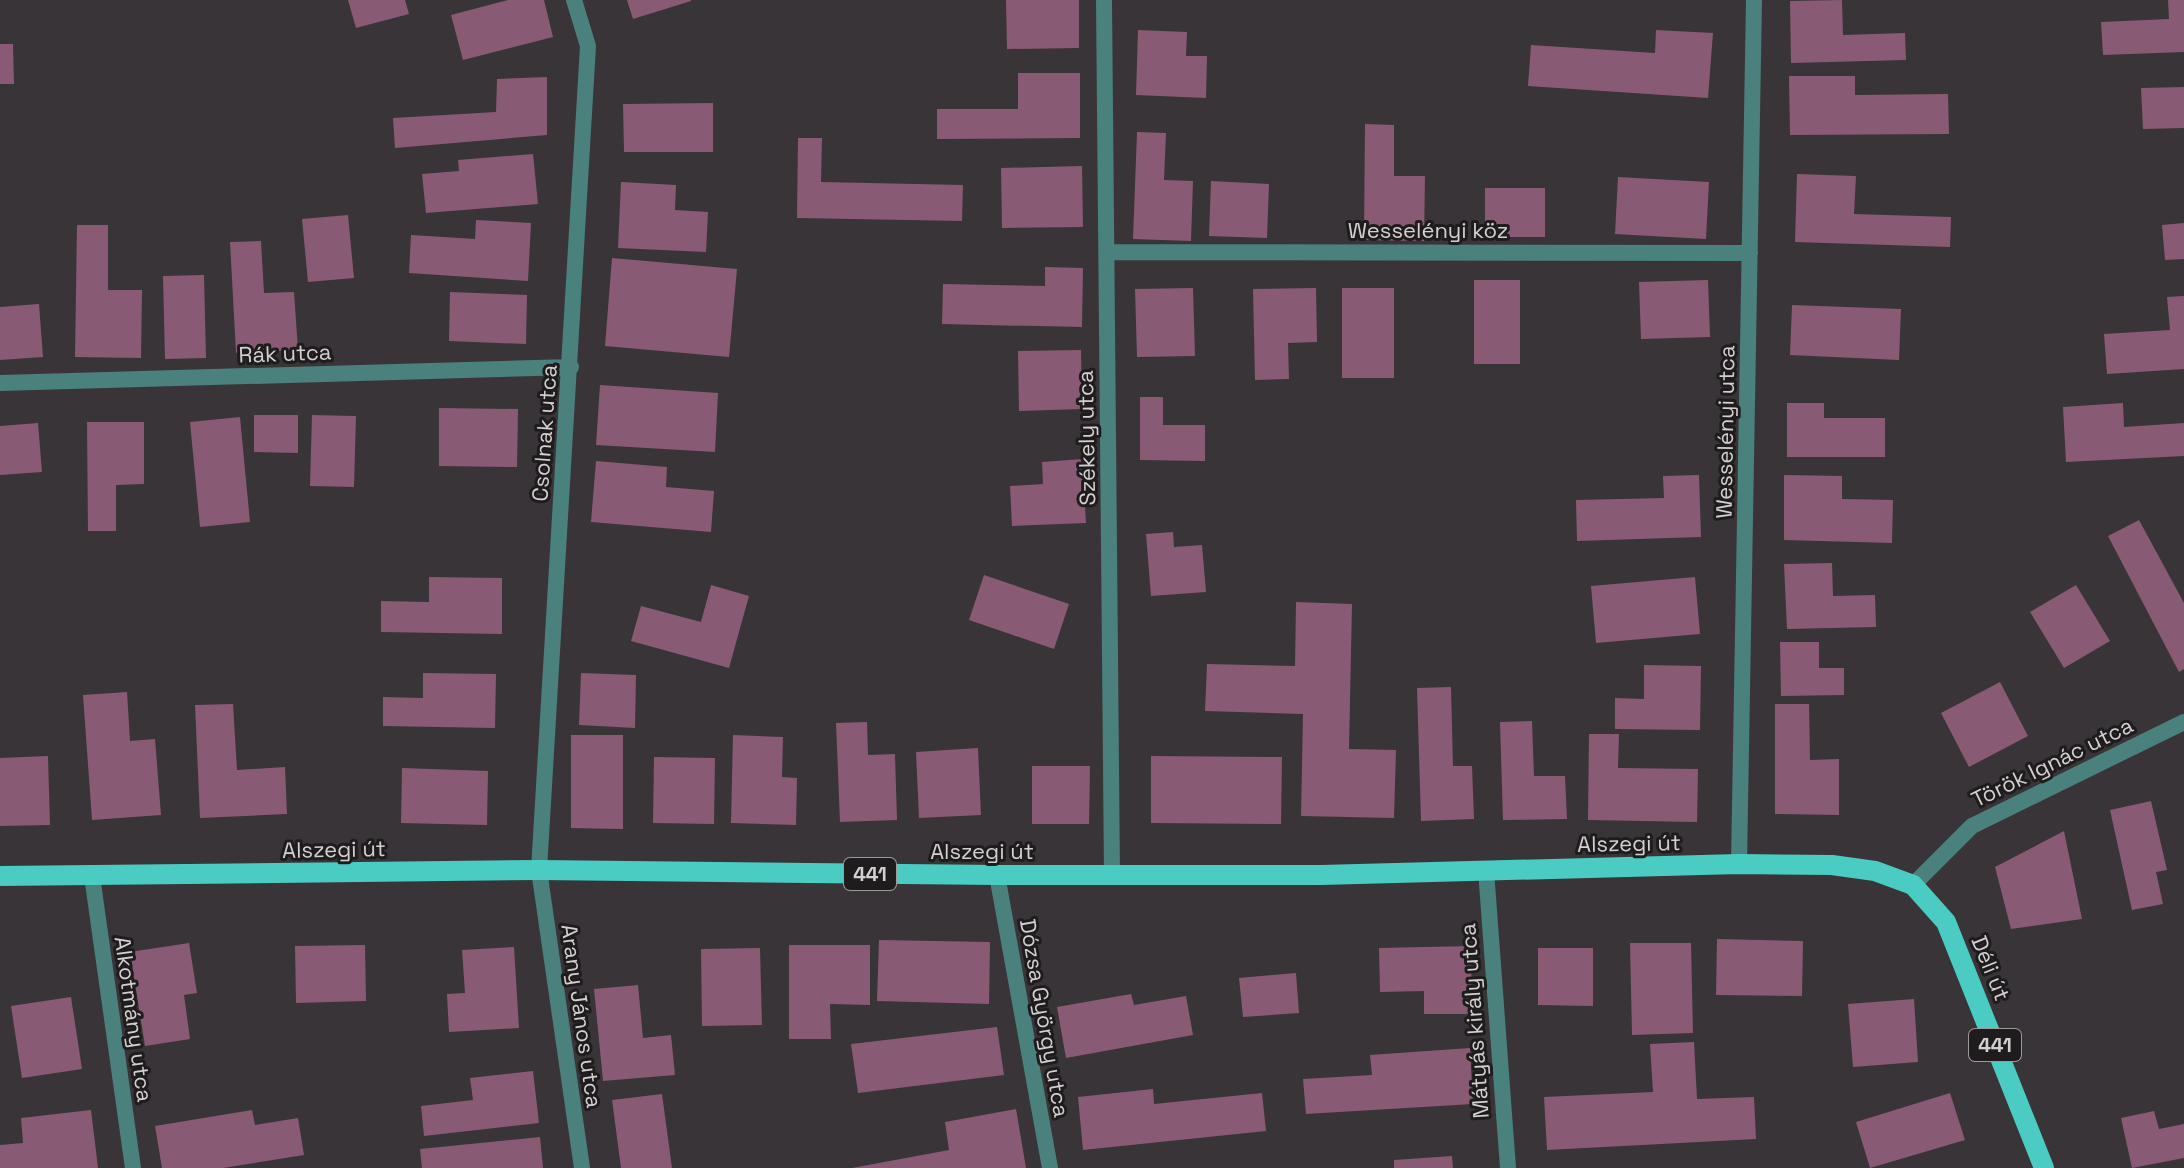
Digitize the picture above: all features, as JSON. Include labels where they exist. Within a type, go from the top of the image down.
[{"type":"main road","name":"Alszegi út","points":[[0,876],[539,870],[1321,875],[1739,864],[1832,865],[1875,871],[1913,885]]},
{"type":"main road","name":"Déli út","points":[[1913,885],[1946,922],[2044,1168]]},
{"type":"street","name":"Csolnak utca","points":[[539,870],[588,46],[574,0]]},
{"type":"street","name":"Székely utca","points":[[1104,0],[1112,875]]},
{"type":"street","name":"Wesselényi utca","points":[[1739,864],[1754,0]]},
{"type":"street","name":"Wesselényi köz","points":[[1107,252],[1750,253]]},
{"type":"street","name":"Rák utca","points":[[0,383],[571,367]]},
{"type":"street","name":"Török Ignác utca","points":[[1913,885],[1972,826],[2184,722]]},
{"type":"street","name":"Arany János utca","points":[[539,870],[582,1168]]},
{"type":"street","name":"Mátyás király utca","points":[[1486,870],[1508,1168]]},
{"type":"street","name":"Dózsa György utca","points":[[997,875],[1050,1168]]},
{"type":"street","name":"Alkotmány utca","points":[[92,876],[133,1168]]},
{"type":"building","points":[[348,0],[405,0],[409,14],[356,28]]},
{"type":"building","points":[[508,0],[544,0],[553,37],[463,60],[451,15]]},
{"type":"building","points":[[627,0],[691,0],[691,1],[633,19]]},
{"type":"building","points":[[1006,0],[1079,0],[1079,48],[1007,49]]},
{"type":"building","points":[[1842,0],[1843,35],[1905,33],[1906,60],[1791,63],[1790,1]]},
{"type":"building","points":[[2168,0],[2184,0],[2184,52],[2103,55],[2101,22],[2169,19]]},
{"type":"building","points":[[1138,30],[1187,32],[1186,56],[1207,56],[1206,98],[1136,95]]},
{"type":"building","points":[[1656,30],[1713,33],[1708,98],[1528,86],[1531,45],[1655,53]]},
{"type":"building","points":[[0,44],[13,44],[14,84],[0,84]]},
{"type":"building","points":[[1018,73],[1080,73],[1080,138],[937,139],[937,109],[1018,109]]},
{"type":"building","points":[[1789,76],[1855,76],[1855,95],[1948,94],[1949,134],[1790,135]]},
{"type":"building","points":[[547,77],[547,135],[395,148],[393,118],[496,112],[497,79]]},
{"type":"building","points":[[2184,87],[2184,128],[2143,129],[2141,88]]},
{"type":"building","points":[[713,103],[713,152],[624,152],[623,104]]},
{"type":"building","points":[[1365,124],[1394,125],[1394,176],[1425,176],[1424,241],[1364,240]]},
{"type":"building","points":[[1137,132],[1166,133],[1164,180],[1193,181],[1191,241],[1133,239]]},
{"type":"building","points":[[798,138],[822,138],[821,182],[963,185],[962,221],[797,218]]},
{"type":"building","points":[[533,154],[538,204],[426,213],[422,174],[459,171],[458,160]]},
{"type":"building","points":[[1082,166],[1083,227],[1002,228],[1001,168]]},
{"type":"building","points":[[1797,174],[1856,176],[1854,214],[1951,217],[1950,247],[1795,242]]},
{"type":"building","points":[[1618,177],[1709,182],[1706,239],[1615,234]]},
{"type":"building","points":[[1211,181],[1269,184],[1267,238],[1209,236]]},
{"type":"building","points":[[621,182],[676,185],[675,210],[708,212],[706,252],[618,248]]},
{"type":"building","points":[[1485,188],[1545,188],[1545,237],[1485,237]]},
{"type":"building","points":[[348,215],[354,278],[308,282],[302,219]]},
{"type":"building","points":[[476,220],[531,223],[528,281],[409,273],[411,235],[475,239]]},
{"type":"building","points":[[2184,223],[2184,259],[2165,260],[2162,225]]},
{"type":"building","points":[[77,225],[108,225],[108,290],[142,290],[141,358],[75,357]]},
{"type":"building","points":[[261,241],[264,293],[294,292],[298,350],[236,353],[230,242]]},
{"type":"building","points":[[612,258],[737,269],[729,357],[605,346]]},
{"type":"building","points":[[1045,267],[1083,268],[1082,327],[942,324],[943,284],[1045,286]]},
{"type":"building","points":[[204,275],[206,358],[165,359],[163,276]]},
{"type":"building","points":[[1474,280],[1520,280],[1520,364],[1474,364]]},
{"type":"building","points":[[1708,280],[1710,337],[1641,339],[1639,282]]},
{"type":"building","points":[[1193,288],[1195,356],[1137,357],[1135,289]]},
{"type":"building","points":[[1316,288],[1317,342],[1288,343],[1289,379],[1255,380],[1253,289]]},
{"type":"building","points":[[1342,288],[1394,288],[1394,378],[1342,378]]},
{"type":"building","points":[[450,292],[527,295],[526,344],[449,341]]},
{"type":"building","points":[[2184,296],[2184,369],[2107,374],[2104,334],[2170,330],[2167,297]]},
{"type":"building","points":[[39,304],[43,357],[0,360],[0,307]]},
{"type":"building","points":[[1792,305],[1901,309],[1899,360],[1790,355]]},
{"type":"building","points":[[1081,350],[1082,409],[1019,411],[1018,351]]},
{"type":"building","points":[[600,385],[718,393],[715,452],[596,445]]},
{"type":"building","points":[[1140,397],[1163,397],[1163,425],[1205,425],[1205,461],[1140,460]]},
{"type":"building","points":[[1787,403],[1824,403],[1824,418],[1885,418],[1885,457],[1787,457]]},
{"type":"building","points":[[2123,403],[2124,427],[2184,423],[2184,456],[2066,462],[2063,407]]},
{"type":"building","points":[[439,408],[518,409],[517,467],[439,466]]},
{"type":"building","points":[[254,415],[298,415],[298,453],[254,452]]},
{"type":"building","points":[[312,415],[356,416],[354,487],[310,486]]},
{"type":"building","points":[[240,417],[250,522],[200,527],[190,422]]},
{"type":"building","points":[[87,422],[144,422],[144,484],[116,485],[116,531],[88,531]]},
{"type":"building","points":[[38,423],[42,472],[0,475],[0,426]]},
{"type":"building","points":[[1082,459],[1086,523],[1012,526],[1010,486],[1043,484],[1042,462]]},
{"type":"building","points":[[596,461],[667,467],[666,487],[714,491],[711,532],[591,522]]},
{"type":"building","points":[[1699,475],[1701,537],[1577,541],[1576,500],[1664,498],[1663,476]]},
{"type":"building","points":[[1784,475],[1842,476],[1842,499],[1893,500],[1892,543],[1784,540]]},
{"type":"building","points":[[2139,520],[2184,603],[2184,669],[2179,672],[2108,536]]},
{"type":"building","points":[[1173,532],[1174,547],[1202,545],[1206,592],[1151,596],[1146,534]]},
{"type":"building","points":[[1832,563],[1833,596],[1875,595],[1876,627],[1787,629],[1784,564]]},
{"type":"building","points":[[984,575],[1069,604],[1054,649],[969,620]]},
{"type":"building","points":[[429,577],[502,578],[502,634],[381,632],[381,601],[429,602]]},
{"type":"building","points":[[1695,577],[1700,634],[1596,643],[1591,586]]},
{"type":"building","points":[[711,585],[749,596],[729,668],[631,641],[641,606],[701,622]]},
{"type":"building","points":[[2076,585],[2110,641],[2064,668],[2030,612]]},
{"type":"building","points":[[1296,602],[1352,604],[1349,749],[1396,750],[1394,818],[1301,816],[1303,714],[1205,711],[1207,664],[1295,666]]},
{"type":"building","points":[[1780,642],[1819,642],[1819,668],[1844,668],[1844,695],[1781,696]]},
{"type":"building","points":[[1644,665],[1701,666],[1700,730],[1615,729],[1615,698],[1644,699]]},
{"type":"building","points":[[423,673],[496,674],[495,728],[383,726],[383,697],[423,698]]},
{"type":"building","points":[[581,673],[636,675],[635,728],[579,725]]},
{"type":"building","points":[[2000,682],[2028,736],[1969,767],[1941,713]]},
{"type":"building","points":[[1451,687],[1453,766],[1472,766],[1474,819],[1421,821],[1417,688]]},
{"type":"building","points":[[127,692],[130,741],[155,739],[161,815],[92,820],[83,695]]},
{"type":"building","points":[[233,704],[237,770],[285,767],[287,814],[200,818],[195,705]]},
{"type":"building","points":[[1775,704],[1809,704],[1810,760],[1839,759],[1839,815],[1775,814]]},
{"type":"building","points":[[1532,721],[1534,776],[1565,776],[1567,819],[1503,820],[1500,722]]},
{"type":"building","points":[[867,722],[868,755],[895,754],[897,820],[840,822],[836,723]]},
{"type":"building","points":[[1589,734],[1619,734],[1618,768],[1698,769],[1697,822],[1588,820]]},
{"type":"building","points":[[571,735],[623,735],[623,829],[571,828]]},
{"type":"building","points":[[733,735],[783,737],[782,777],[797,778],[796,825],[731,823]]},
{"type":"building","points":[[978,748],[981,815],[919,818],[916,752]]},
{"type":"building","points":[[48,756],[50,825],[0,826],[0,758]]},
{"type":"building","points":[[1151,756],[1282,757],[1281,824],[1151,823]]},
{"type":"building","points":[[654,757],[715,758],[714,824],[653,823]]},
{"type":"building","points":[[1032,766],[1090,766],[1089,824],[1032,824]]},
{"type":"building","points":[[402,768],[488,771],[487,825],[401,823]]},
{"type":"building","points":[[2151,801],[2167,870],[2156,872],[2163,904],[2132,910],[2110,810]]},
{"type":"building","points":[[2064,831],[2082,919],[2011,929],[1995,867]]},
{"type":"building","points":[[1717,939],[1803,941],[1802,996],[1716,995]]},
{"type":"building","points":[[879,940],[990,942],[989,1004],[877,1001]]},
{"type":"building","points":[[189,943],[197,993],[184,995],[190,1039],[145,1046],[130,952]]},
{"type":"building","points":[[1630,943],[1691,943],[1693,1033],[1632,1035]]},
{"type":"building","points":[[365,945],[366,1001],[296,1003],[295,946]]},
{"type":"building","points":[[789,945],[870,945],[870,1005],[830,1004],[831,1039],[789,1039]]},
{"type":"building","points":[[1471,946],[1472,1014],[1424,1014],[1424,991],[1380,992],[1379,948]]},
{"type":"building","points":[[514,947],[519,1028],[449,1032],[447,994],[465,993],[462,950]]},
{"type":"building","points":[[760,948],[762,1025],[702,1026],[701,949]]},
{"type":"building","points":[[1538,948],[1593,948],[1593,1006],[1538,1005]]},
{"type":"building","points":[[1296,973],[1299,1013],[1243,1017],[1239,978]]},
{"type":"building","points":[[638,985],[643,1038],[671,1035],[675,1075],[603,1081],[594,989]]},
{"type":"building","points":[[1131,994],[1134,1005],[1186,996],[1193,1035],[1066,1058],[1057,1007]]},
{"type":"building","points":[[71,997],[82,1069],[22,1078],[11,1006]]},
{"type":"building","points":[[1914,999],[1918,1062],[1853,1067],[1848,1004]]},
{"type":"building","points":[[997,1027],[1004,1075],[858,1093],[851,1044]]},
{"type":"building","points":[[1694,1042],[1697,1099],[1754,1097],[1756,1139],[1547,1150],[1544,1097],[1653,1092],[1650,1044]]},
{"type":"building","points":[[1470,1048],[1473,1104],[1306,1114],[1303,1079],[1372,1075],[1370,1055]]},
{"type":"building","points":[[533,1071],[539,1123],[424,1136],[421,1106],[473,1100],[470,1078]]},
{"type":"building","points":[[1153,1089],[1154,1104],[1262,1093],[1266,1131],[1083,1150],[1078,1097]]},
{"type":"building","points":[[1950,1093],[1965,1140],[1870,1168],[1856,1122]]},
{"type":"building","points":[[662,1094],[672,1168],[621,1168],[612,1100]]},
{"type":"building","points":[[1016,1109],[1026,1168],[852,1168],[949,1150],[945,1122]]},
{"type":"building","points":[[91,1110],[98,1168],[0,1168],[0,1145],[23,1143],[21,1118]]},
{"type":"building","points":[[252,1110],[255,1125],[298,1118],[304,1155],[223,1168],[162,1168],[155,1126]]},
{"type":"building","points":[[2154,1111],[2159,1129],[2184,1124],[2184,1158],[2132,1168],[2121,1118]]},
{"type":"building","points":[[540,1137],[543,1168],[422,1168],[420,1149]]},
{"type":"building","points":[[1452,1156],[1453,1168],[1394,1168],[1394,1160]]}]
